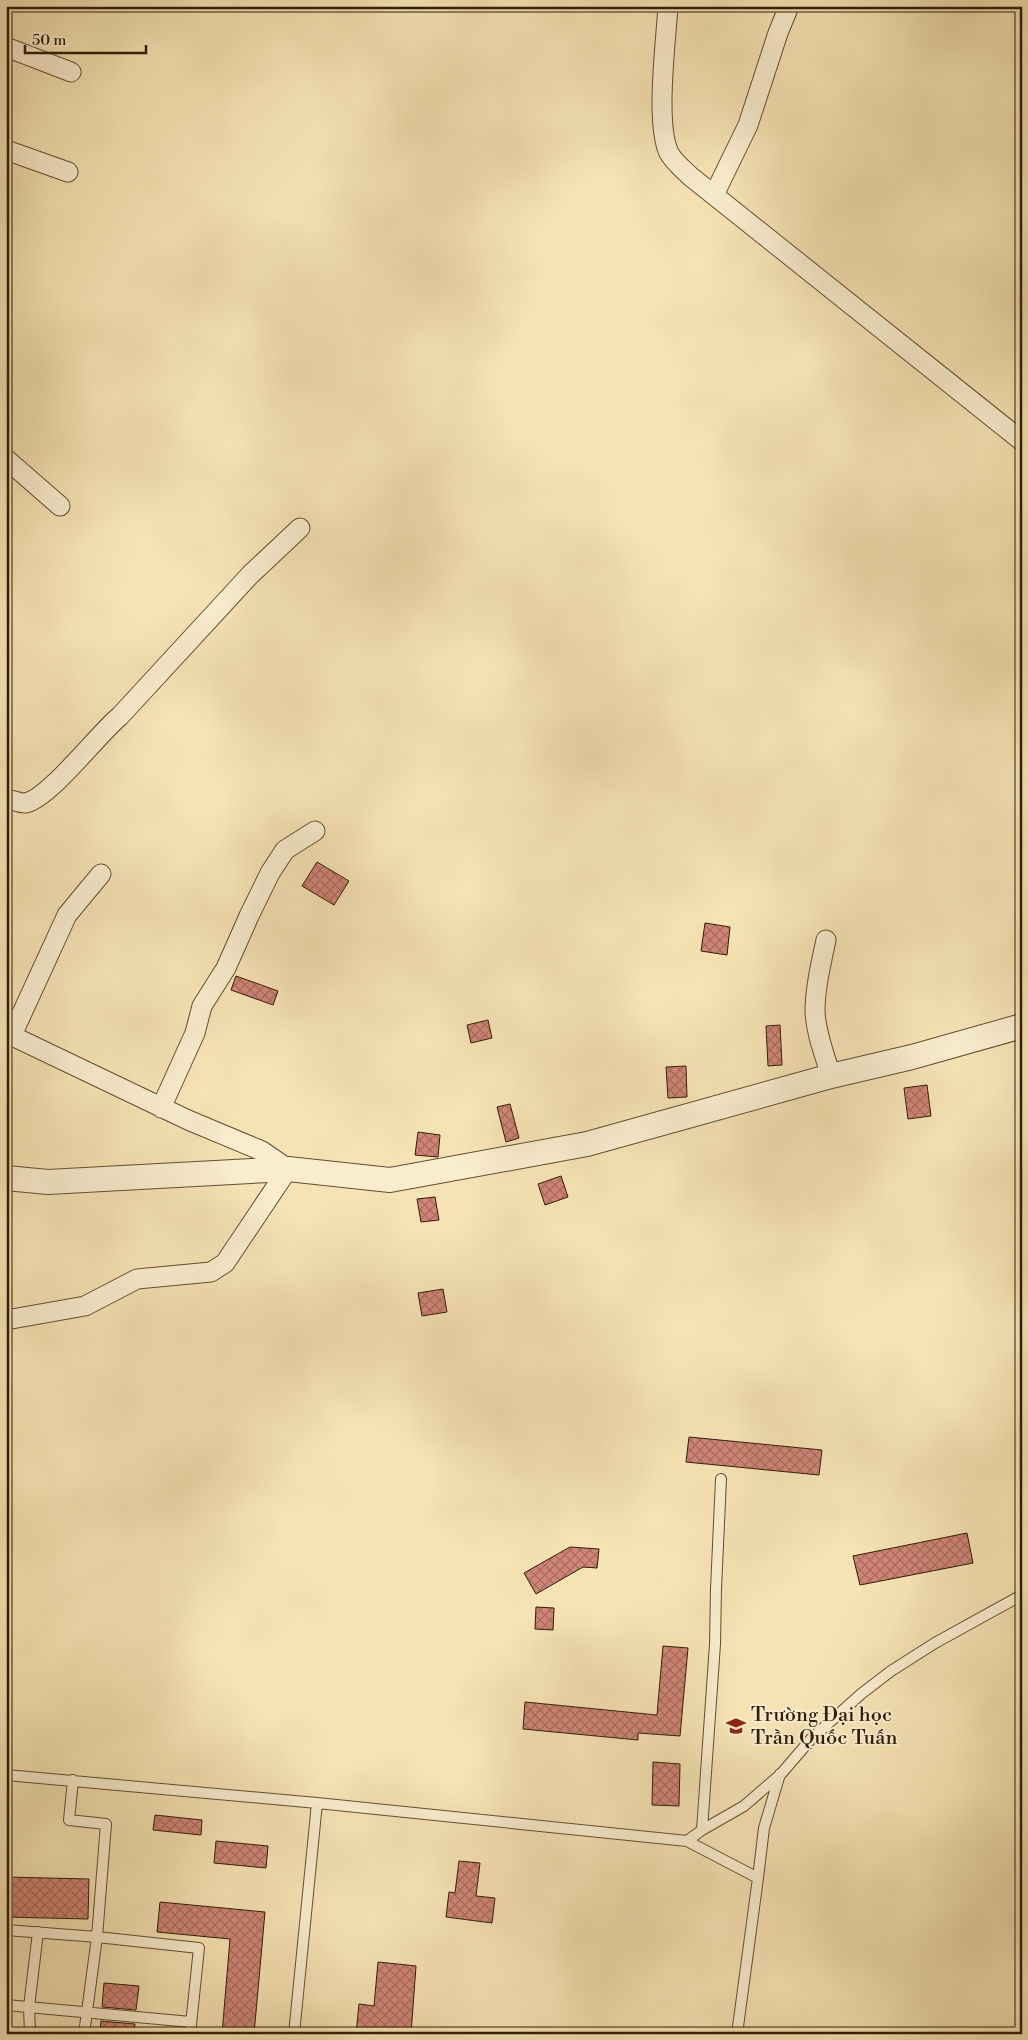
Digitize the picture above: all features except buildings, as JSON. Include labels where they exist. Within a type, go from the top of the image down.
[{"type":"street","points":[[668,6],[662,127],[669,153],[675,161],[714,195],[1022,441]]},
{"type":"street","points":[[714,195],[748,125],[778,33],[789,6]]},
{"type":"street","points":[[6,47],[71,72]]},
{"type":"street","points":[[6,150],[68,172]]},
{"type":"street","points":[[6,459],[60,506]]},
{"type":"street","points":[[6,799],[25,803],[46,790],[120,716],[132,701],[215,616],[250,575],[300,528]]},
{"type":"street","points":[[161,1108],[195,1033],[202,1006],[226,968],[270,873],[285,850],[315,831]]},
{"type":"street","points":[[101,874],[67,915],[9,1034],[161,1108],[262,1151],[288,1169]]},
{"type":"street","points":[[826,940],[818,977],[815,1013],[831,1076]]},
{"type":"street","points":[[6,1178],[48,1182],[288,1169],[390,1180],[587,1144],[831,1076],[912,1057],[1022,1026]]},
{"type":"street","points":[[6,1320],[85,1306],[137,1279],[211,1272],[225,1262],[288,1169]]},
{"type":"lane","points":[[702,1830],[715,1644],[721,1479]]},
{"type":"lane","points":[[687,1842],[702,1830],[744,1806],[781,1774],[811,1739],[891,1671],[935,1643],[1022,1595]]},
{"type":"lane","points":[[737,2034],[764,1828],[781,1774]]},
{"type":"lane","points":[[6,1775],[317,1802],[687,1842],[758,1878]]},
{"type":"lane","points":[[73,1780],[68,1820],[106,1824],[97,1937],[84,2034]]},
{"type":"lane","points":[[294,2034],[317,1802]]},
{"type":"lane","points":[[6,1930],[199,1948],[190,2034]]},
{"type":"lane","points":[[30,2034],[29,2007],[38,1932]]},
{"type":"lane","points":[[6,2005],[191,2022]]},
{"type":"place","name":"Trường Đại học Trần Quốc Tuấn","points":[[736,1726]]}]
